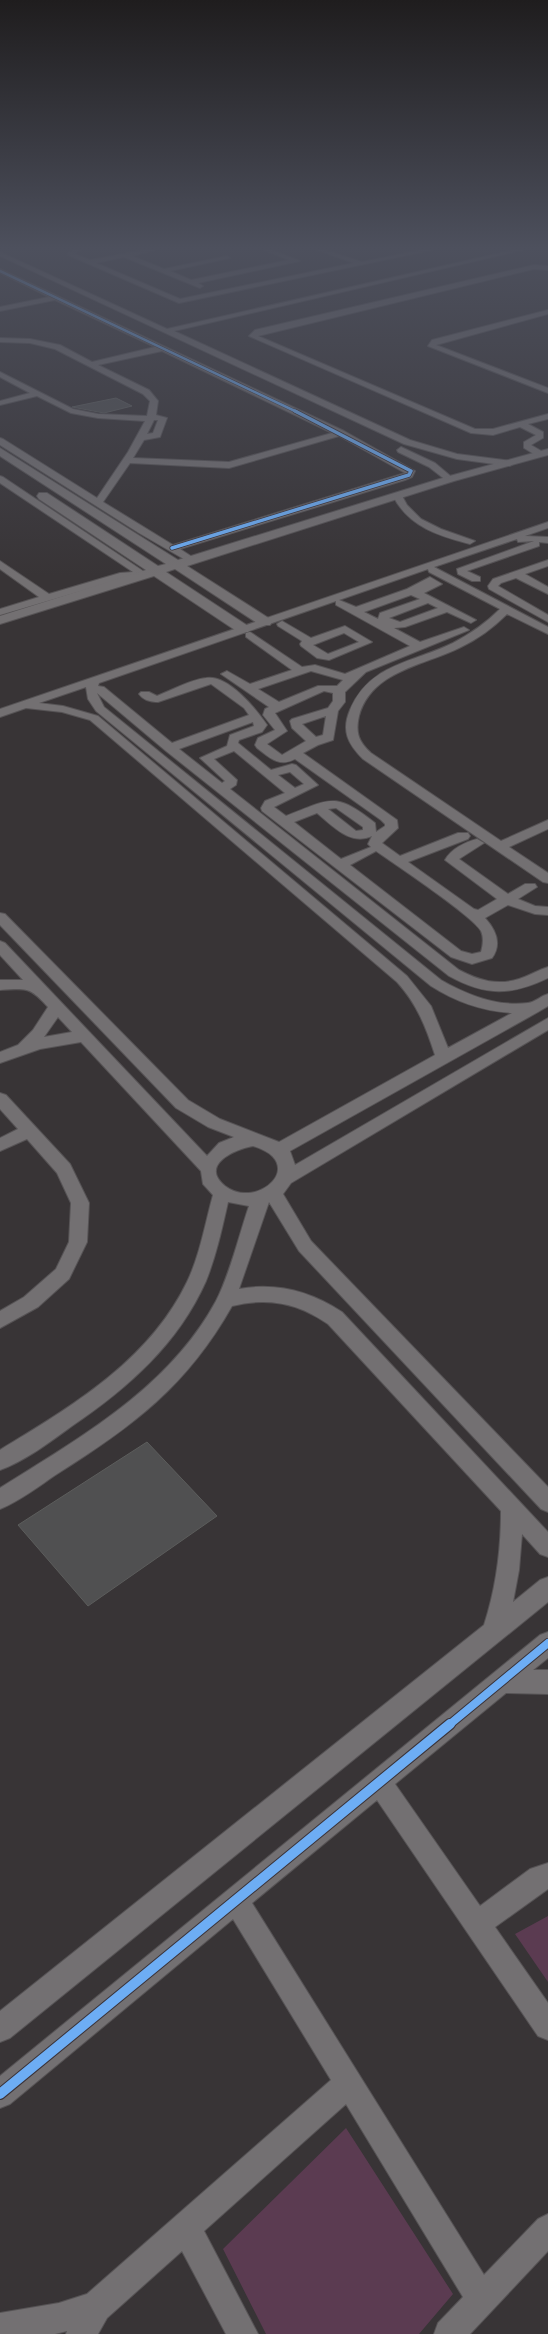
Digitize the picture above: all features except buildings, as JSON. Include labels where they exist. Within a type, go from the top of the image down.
[{"type":"street","points":[[82,359],[151,396],[155,405],[141,438],[99,502]]},
{"type":"street","points":[[92,364],[114,359]]},
{"type":"street","points":[[172,548],[264,520],[257,515],[260,512],[332,491],[347,495],[402,478],[409,475],[411,471],[341,433],[185,359]]},
{"type":"street","points":[[204,359],[288,398]]},
{"type":"street","points":[[227,359],[422,448],[462,458],[509,463]]},
{"type":"street","points":[[307,359],[474,431],[494,432],[546,417]]},
{"type":"street","points":[[465,359],[548,391]]},
{"type":"street","points":[[0,374],[36,394],[82,414],[163,418],[157,435],[141,438]]},
{"type":"street","points":[[0,403],[36,394]]},
{"type":"street","points":[[520,424],[539,432],[540,436],[527,444],[527,446],[544,453]]},
{"type":"street","points":[[126,460],[215,465],[259,464],[311,448],[312,446],[307,443],[341,433]]},
{"type":"street","points":[[0,441],[192,560]]},
{"type":"street","points":[[395,448],[432,465],[450,479]]},
{"type":"street","points":[[0,451],[265,622]]},
{"type":"street","points":[[0,620],[450,479],[544,453]]},
{"type":"street","points":[[0,468],[149,573]]},
{"type":"street","points":[[2,483],[232,622],[301,671]]},
{"type":"street","points":[[398,496],[402,506],[413,517],[448,535],[470,541]]},
{"type":"street","points":[[0,702],[548,514]]},
{"type":"street","points":[[0,713],[17,707],[95,688],[246,632],[265,622],[548,525]]},
{"type":"street","points":[[246,632],[282,624],[340,602],[525,539],[548,540]]},
{"type":"street","points":[[476,579],[461,570],[534,544],[539,543],[548,546]]},
{"type":"street","points":[[534,544],[548,551]]},
{"type":"street","points":[[0,564],[46,597]]},
{"type":"street","points":[[546,565],[497,582],[493,586],[494,589],[548,619]]},
{"type":"street","points":[[468,567],[497,582]]},
{"type":"street","points":[[433,570],[545,628]]},
{"type":"street","points":[[0,612],[46,597],[124,575],[149,573]]},
{"type":"street","points":[[521,573],[548,584]]},
{"type":"street","points":[[521,573],[548,591]]},
{"type":"street","points":[[356,611],[413,590],[471,620]]},
{"type":"street","points":[[429,599],[382,617],[393,625],[402,625],[408,629],[450,610]]},
{"type":"street","points":[[340,602],[419,646]]},
{"type":"street","points":[[506,609],[494,621],[456,645],[402,666],[379,677],[364,691],[356,704],[349,730],[354,744],[367,756],[548,879]]},
{"type":"street","points":[[282,624],[310,642]]},
{"type":"street","points":[[367,640],[366,644],[329,657],[321,656],[305,646],[305,644],[345,629],[367,640],[395,656]]},
{"type":"street","points":[[296,725],[296,721],[300,719],[332,710],[339,702],[339,691],[351,678],[367,668],[419,646],[464,630]]},
{"type":"street","points":[[249,688],[313,668],[328,674],[351,678]]},
{"type":"street","points":[[227,674],[278,706]]},
{"type":"street","points":[[322,688],[328,674]]},
{"type":"street","points":[[145,694],[158,700],[206,681],[213,681],[248,706],[260,727],[209,762],[232,781],[222,789]]},
{"type":"street","points":[[95,688],[95,704],[106,714],[436,983],[454,994],[477,1004],[503,1008],[533,1008]]},
{"type":"street","points":[[95,688],[454,973],[469,982],[489,987],[509,988],[527,983],[548,972]]},
{"type":"street","points":[[281,729],[268,713],[278,706],[322,688],[332,688],[339,691]]},
{"type":"street","points":[[17,707],[53,707],[94,718],[415,992],[426,1006],[433,1021],[443,1056]]},
{"type":"street","points":[[296,725],[281,729],[279,733],[262,741],[261,745],[279,759],[296,754],[314,742],[329,737],[332,710]]},
{"type":"street","points":[[94,718],[106,714]]},
{"type":"street","points":[[170,748],[255,717]]},
{"type":"street","points":[[296,725],[314,742]]},
{"type":"street","points":[[222,729],[235,745],[294,794]]},
{"type":"street","points":[[269,774],[292,768],[311,784],[311,787],[266,806],[456,954],[466,959],[478,959],[487,955],[492,943],[489,930],[474,914],[375,844],[377,838],[391,828],[392,823],[296,754]]},
{"type":"street","points":[[285,821],[318,808]]},
{"type":"street","points":[[500,846],[548,824]]},
{"type":"street","points":[[398,861],[463,836]]},
{"type":"street","points":[[477,843],[455,854],[452,860],[522,907],[548,911]]},
{"type":"street","points":[[341,864],[370,851]]},
{"type":"street","points":[[474,914],[480,915],[530,887]]},
{"type":"street","points":[[0,917],[182,1104],[214,1123],[261,1141],[278,1150],[283,1155],[288,1166],[287,1178]]},
{"type":"street","points":[[0,946],[38,988],[57,1006],[82,1036],[209,1169],[214,1184],[222,1192],[241,1199],[267,1196]]},
{"type":"street","points":[[0,985],[19,984],[38,988]]},
{"type":"street","points":[[278,1150],[443,1056],[548,999]]},
{"type":"street","points":[[24,1047],[38,1034],[57,1006]]},
{"type":"street","points":[[0,1499],[98,1437],[146,1401],[180,1370],[206,1335],[225,1300],[267,1196],[287,1178],[548,1023]]},
{"type":"street","points":[[0,1058],[24,1047],[82,1036]]},
{"type":"street","points":[[0,1099],[64,1169],[80,1203],[78,1242],[63,1274],[31,1302],[0,1320]]},
{"type":"street","points":[[0,1145],[30,1131]]},
{"type":"street","points":[[209,1169],[213,1157],[230,1144],[245,1140],[261,1141]]},
{"type":"street","points":[[0,1460],[77,1414],[122,1378],[153,1348],[178,1316],[196,1282],[222,1192]]},
{"type":"street","points":[[267,1196],[305,1246],[544,1496]]},
{"type":"street","points":[[225,1300],[254,1293],[276,1293],[298,1297],[324,1309],[335,1318],[548,1547]]},
{"type":"street","points":[[493,1632],[508,1576],[512,1538],[511,1507]]},
{"type":"street","points":[[0,2028],[548,1588]]},
{"type":"street","points":[[0,2094],[548,1642]]},
{"type":"street","points":[[502,1681],[548,1682]]},
{"type":"street","points":[[379,1782],[548,2026]]},
{"type":"street","points":[[478,1924],[539,1878],[548,1876]]},
{"type":"street","points":[[236,1900],[482,2299]]},
{"type":"street","points":[[81,2334],[96,2308],[349,2083]]},
{"type":"street","points":[[186,2228],[243,2334]]},
{"type":"street","points":[[450,2334],[548,2229]]},
{"type":"street","points":[[0,2328],[59,2318],[96,2308]]},
{"type":"shaded area","points":[[548,1916],[548,1982],[515,1934]]},
{"type":"shaded area","points":[[346,2128],[453,2294],[419,2334],[266,2334],[223,2249]]},
{"type":"cycle path","points":[[172,548],[402,478],[409,475],[411,471],[310,418],[185,359]]},
{"type":"cycle path","points":[[0,2094],[548,1643]]}]
